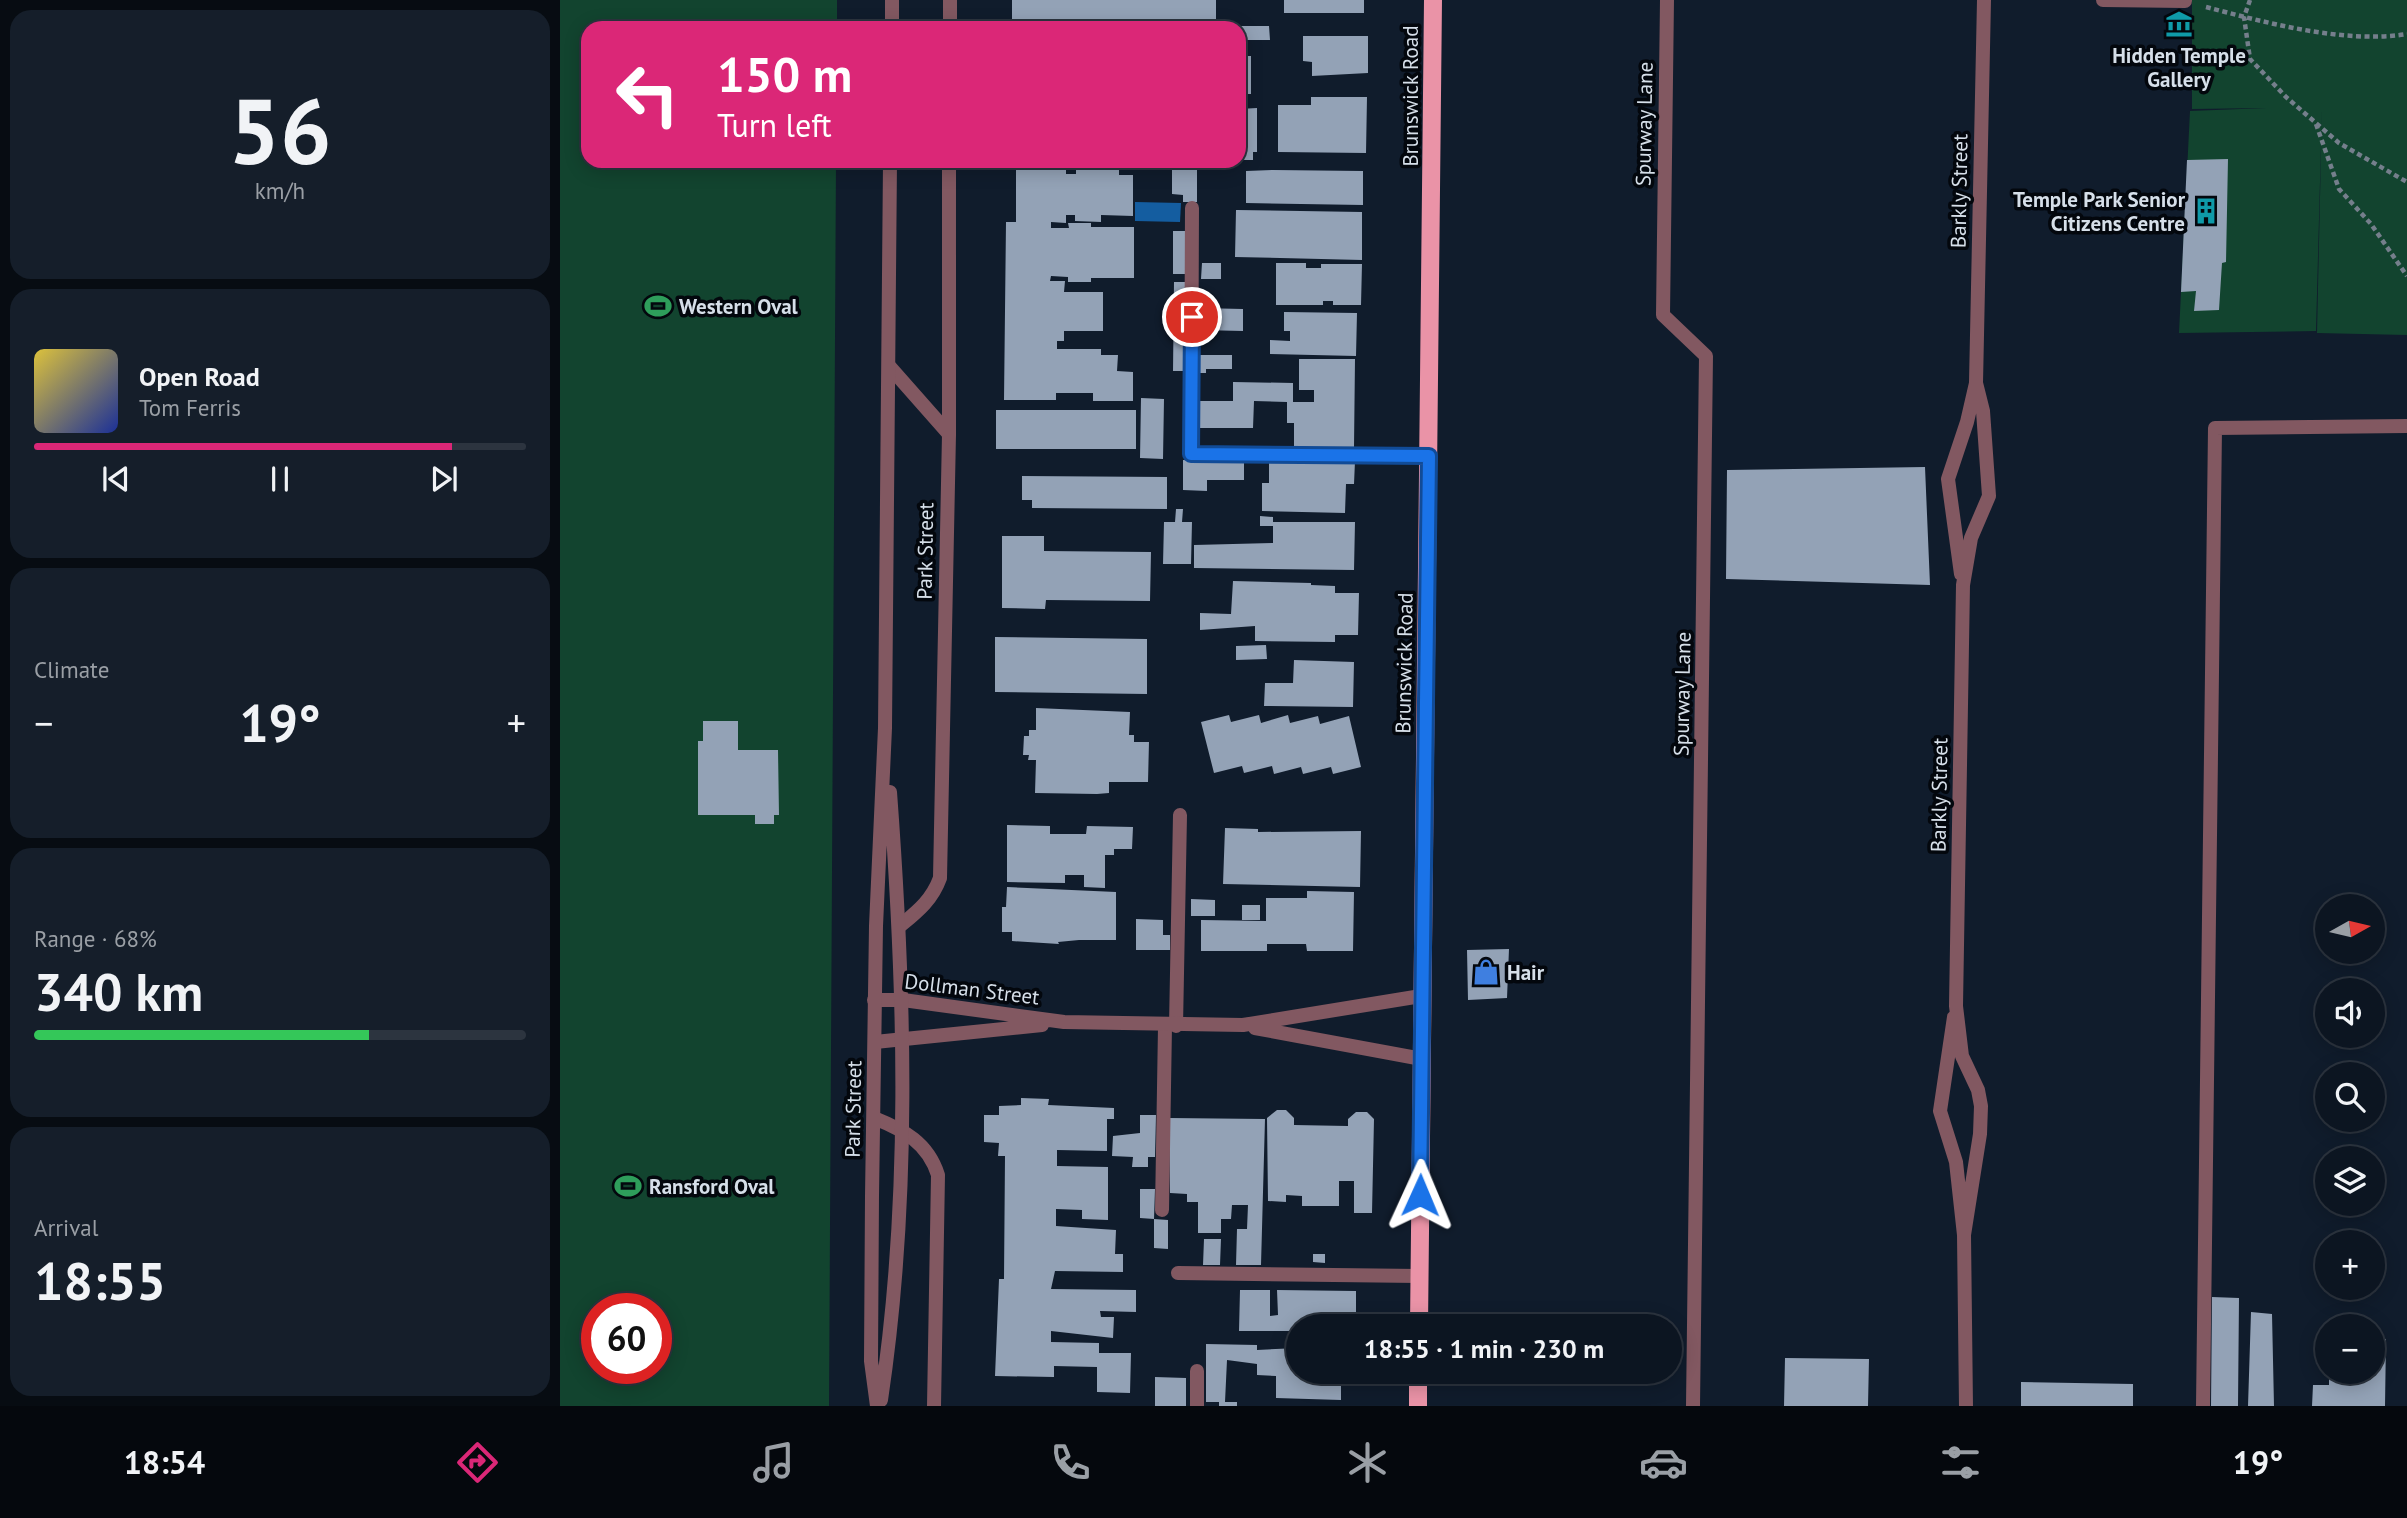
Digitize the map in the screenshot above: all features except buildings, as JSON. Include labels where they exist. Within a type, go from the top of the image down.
[{"type":"main road","name":"Brunswick Road","points":[[1419,1314],[1433,0]]},
{"type":"main road","points":[[1418,1384],[1418,1406]]},
{"type":"street","points":[[892,0],[892,21]]},
{"type":"street","points":[[950,0],[950,21]]},
{"type":"street","name":"Spurway Lane","points":[[1667,0],[1663,315],[1706,356],[1693,1406]]},
{"type":"street","name":"Barkly Street","points":[[1963,585],[1948,479],[1967,422],[1976,383],[1984,0]]},
{"type":"street","points":[[2103,0],[2185,1]]},
{"type":"street","name":"Park Street","points":[[878,1406],[871,1361],[874,1000],[885,728],[890,168]]},
{"type":"street","name":"Park Street","points":[[900,926],[934,894],[940,878],[949,434],[949,168]]},
{"type":"street","points":[[1192,208],[1191,454],[1429,456]]},
{"type":"street","points":[[889,366],[949,434]]},
{"type":"street","name":"Barkly Street","points":[[1966,1406],[1964,1235],[1956,1162],[1940,1111],[1956,1006],[1963,585],[1971,538],[1989,496],[1983,411],[1976,383]]},
{"type":"street","points":[[2203,1406],[2215,428],[2407,426]]},
{"type":"street","name":"Park Street","points":[[878,1406],[898,1235],[903,1000],[885,728]]},
{"type":"street","points":[[1163,1210],[1180,815]]},
{"type":"street","name":"Dollman Street","points":[[874,1000],[903,1000],[1064,1022],[1243,1026],[1421,996]]},
{"type":"street","name":"Barkly Street","points":[[1956,1006],[1962,1056],[1978,1090],[1980,1106],[1980,1134],[1964,1235]]},
{"type":"street","name":"Dollman Street","points":[[875,1042],[1064,1022]]},
{"type":"street","name":"Dollman Street","points":[[1243,1026],[1422,1059]]},
{"type":"street","points":[[873,1118],[901,1129],[923,1146],[933,1159],[938,1175],[934,1406]]},
{"type":"street","points":[[1178,1273],[1419,1276]]},
{"type":"street","points":[[1197,1371],[1197,1406]]},
{"type":"path","points":[[2250,0],[2244,17],[2249,59],[2339,143],[2407,182]]},
{"type":"path","points":[[2185,1],[2244,17],[2359,37],[2407,34]]},
{"type":"path","points":[[2316,123],[2339,189],[2371,224],[2407,275]]},
{"type":"green space","points":[[560,0],[837,0],[837,21],[581,21],[581,168],[836,168],[829,1406],[560,1406]]},
{"type":"green space","points":[[2192,0],[2407,0],[2407,335],[2317,333],[2322,107],[2316,331],[2179,333],[2190,111],[2266,108],[2192,109]]},
{"type":"water","points":[[1135,202],[1181,203],[1180,222],[1135,221]]},
{"type":"place","name":"Hidden Temple Gallery","points":[[2179,24]]},
{"type":"place","name":"Temple Park Senior Citizens Centre","points":[[2206,211]]},
{"type":"place","name":"Western Oval","points":[[658,306]]},
{"type":"place","name":"Hair","points":[[1486,972]]},
{"type":"place","name":"Ransford Oval","points":[[628,1186]]},
{"type":"route","points":[[1192,317],[1191,454],[1429,456],[1420,1195]]}]
